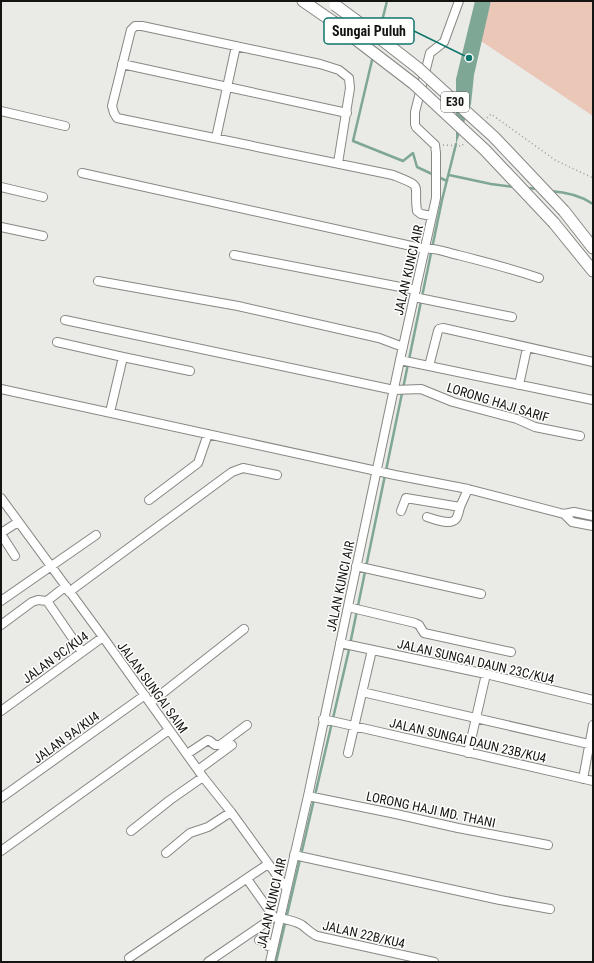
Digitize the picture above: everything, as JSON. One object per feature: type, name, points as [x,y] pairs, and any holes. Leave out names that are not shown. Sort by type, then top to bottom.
[{"type":"highway","name":"E30","points":[[303,1],[332,21],[414,84],[485,150],[554,223],[593,271]]},
{"type":"highway","name":"E30","points":[[332,3],[377,36],[424,74],[494,137],[564,211],[593,248]]},
{"type":"street","name":"JALAN KUNCI AIR","points":[[270,962],[286,888],[299,856],[309,796],[363,567],[379,471],[403,361],[403,347],[427,249],[436,198],[435,145],[416,127],[415,112],[430,53],[444,42],[458,1]]},
{"type":"street","points":[[338,163],[350,88],[349,78],[339,70],[320,64],[142,26],[134,26],[131,30],[112,106],[117,118],[393,175],[414,183],[417,188],[417,211],[421,214],[432,216]]},
{"type":"street","points":[[216,138],[236,46]]},
{"type":"street","points":[[122,64],[347,113]]},
{"type":"street","points":[[1,111],[65,126]]},
{"type":"street","points":[[82,173],[427,249],[442,251],[498,265],[539,278]]},
{"type":"street","points":[[1,187],[43,197]]},
{"type":"street","points":[[1,227],[43,236]]},
{"type":"street","points":[[234,255],[416,295],[430,301],[512,317]]},
{"type":"street","points":[[98,281],[238,306],[379,338],[403,347]]},
{"type":"street","points":[[65,320],[397,390]]},
{"type":"street","points":[[429,366],[438,331],[439,329],[443,328],[593,362]]},
{"type":"street","points":[[57,342],[190,371]]},
{"type":"street","points":[[519,385],[528,348]]},
{"type":"street","points":[[110,412],[123,357]]},
{"type":"street","points":[[403,361],[593,400]]},
{"type":"street","name":"LORONG HAJI SARIF","points":[[397,390],[410,388],[421,389],[453,402],[517,419],[535,427],[580,436]]},
{"type":"street","points":[[1,389],[395,475],[468,489],[564,514],[574,512],[593,516]]},
{"type":"street","points":[[149,500],[198,463],[208,434]]},
{"type":"street","points":[[1,625],[32,602],[38,600],[47,601],[67,589],[232,472],[243,468],[277,475]]},
{"type":"street","points":[[427,517],[453,522],[456,519],[468,489]]},
{"type":"street","name":"JALAN SUNGAI SAIM","points":[[1,498],[201,774],[231,812],[286,888]]},
{"type":"street","points":[[401,511],[406,498],[460,507]]},
{"type":"street","points":[[564,514],[572,522],[593,526]]},
{"type":"street","points":[[15,556],[1,534],[18,522]]},
{"type":"street","points":[[1,601],[96,535]]},
{"type":"street","points":[[363,567],[481,594]]},
{"type":"street","points":[[47,601],[82,652]]},
{"type":"street","points":[[354,608],[415,623],[419,625],[424,632],[511,652]]},
{"type":"street","points":[[150,703],[244,629]]},
{"type":"street","name":"JALAN 9C/KU4","points":[[1,710],[103,637]]},
{"type":"street","name":"JALAN SUNGAI DAUN 23C/KU4","points":[[346,644],[486,674],[593,700]]},
{"type":"street","points":[[348,753],[372,650]]},
{"type":"street","points":[[468,753],[477,719],[486,674]]},
{"type":"street","points":[[362,692],[591,745]]},
{"type":"street","name":"JALAN 9A/KU4","points":[[1,798],[145,695]]},
{"type":"street","name":"JALAN SUNGAI DAUN 23B/KU4","points":[[326,720],[593,781]]},
{"type":"street","points":[[187,754],[208,740],[215,745],[220,745],[247,725]]},
{"type":"street","points":[[583,779],[591,745],[593,725]]},
{"type":"street","points":[[1,851],[169,730]]},
{"type":"street","points":[[130,832],[201,774],[232,745]]},
{"type":"street","name":"LORONG HAJI MD. THANI","points":[[309,796],[458,828],[548,845]]},
{"type":"street","points":[[166,853],[190,833],[208,827],[231,812]]},
{"type":"street","points":[[299,856],[500,900],[550,909]]},
{"type":"street","points":[[129,958],[268,864]]},
{"type":"street","points":[[208,962],[279,918],[247,878]]},
{"type":"street","name":"JALAN 22B/KU4","points":[[279,918],[302,925],[307,931],[317,936],[434,962]]},
{"type":"street","points":[[259,940],[267,942],[268,946],[274,947]]},
{"type":"path","points":[[486,120],[491,114],[555,160],[593,178]]},
{"type":"path","points":[[448,145],[462,146],[466,140]]},
{"type":"shaded area","points":[[475,1],[491,1],[474,75],[471,104],[456,144],[456,79]]},
{"type":"shaded area","points":[[491,1],[593,1],[593,116],[481,41]]},
{"type":"waterway","points":[[379,33],[387,1]]},
{"type":"waterway","points":[[373,56],[353,141],[403,161],[413,153],[417,167],[447,181]]},
{"type":"waterway","points":[[276,962],[348,654],[442,200],[456,144]]},
{"type":"waterway","points":[[449,175],[491,184],[514,187]]},
{"type":"waterway","points":[[527,188],[538,189]]},
{"type":"waterway","points":[[550,191],[573,194],[593,204]]},
{"type":"place","name":"Sungai Puluh","points":[[469,58]]}]
